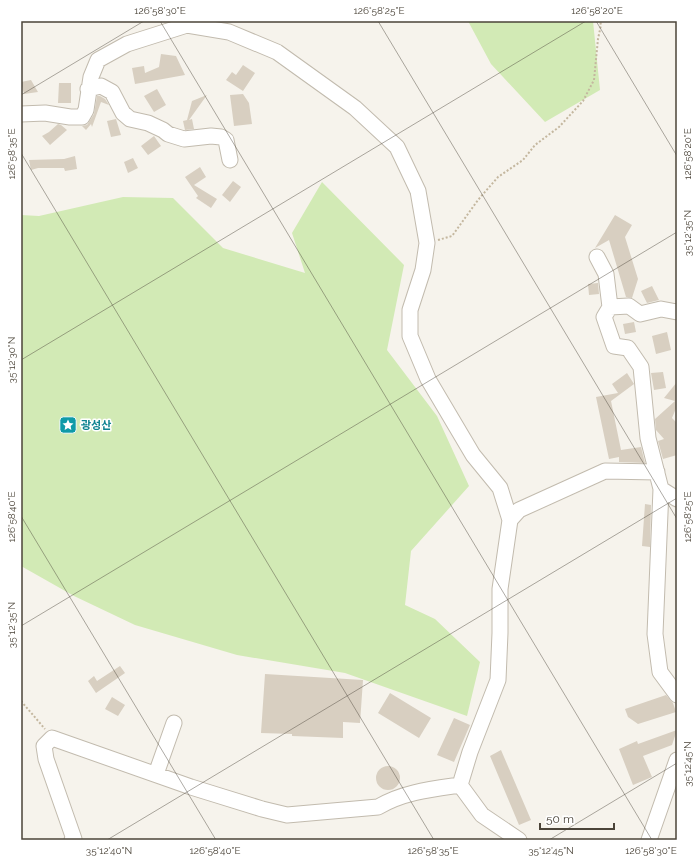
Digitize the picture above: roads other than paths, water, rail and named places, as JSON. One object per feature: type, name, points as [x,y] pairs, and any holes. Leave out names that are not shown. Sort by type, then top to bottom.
[{"type":"street","points":[[21,114],[82,117],[86,110],[91,77],[98,60],[127,44],[187,25],[229,32],[277,52],[355,108],[397,148],[418,191],[428,243],[423,270],[410,310],[410,336],[428,379],[473,455],[500,488],[510,520],[500,589],[498,680],[470,752],[460,784]]},
{"type":"street","points":[[88,89],[101,86],[112,92],[123,113],[130,119],[148,123],[168,134],[184,139],[211,136],[221,137],[226,140],[230,160]]},
{"type":"street","points":[[597,257],[606,274],[610,307],[604,317],[614,346],[628,348],[641,367],[648,438],[661,489],[655,634],[660,672],[677,696]]},
{"type":"street","points":[[610,307],[629,306],[640,314],[661,309],[677,312]]},
{"type":"street","points":[[510,520],[519,510],[605,471],[657,472]]},
{"type":"street","points":[[661,489],[677,499]]},
{"type":"street","points":[[156,774],[174,723]]},
{"type":"street","points":[[72,840],[74,839],[45,753],[44,746],[52,738],[262,810],[287,815],[378,807],[390,799],[422,790],[460,784]]},
{"type":"street","points":[[649,840],[677,760]]},
{"type":"street","points":[[460,784],[482,815],[519,840]]},
{"type":"place","name":"광성산","points":[[68,425]]}]
